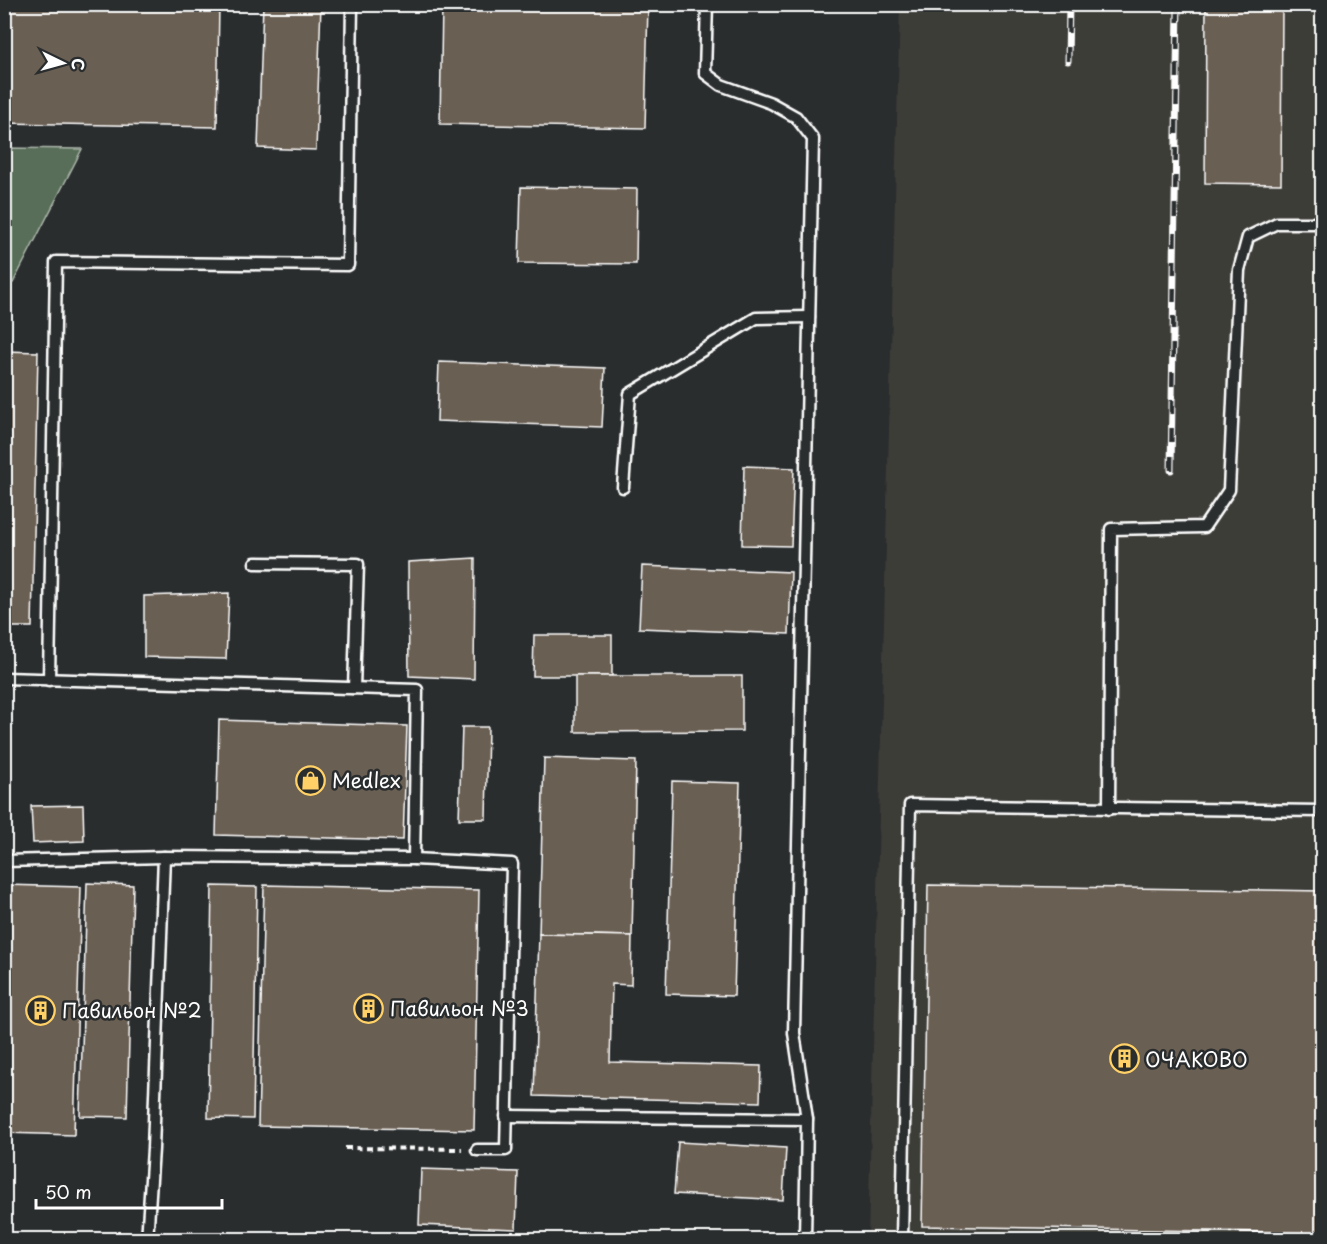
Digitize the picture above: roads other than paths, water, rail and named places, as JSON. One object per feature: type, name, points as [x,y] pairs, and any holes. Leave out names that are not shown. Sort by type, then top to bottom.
[{"type":"lane","points":[[49,680],[56,262],[348,265],[352,4]]},
{"type":"lane","points":[[706,4],[705,73],[721,85],[771,103],[796,117],[813,139],[794,1033],[807,1119],[805,1239]]},
{"type":"lane","points":[[1109,809],[1112,529],[1204,527],[1229,490],[1239,270],[1248,237],[1277,223],[1323,223]]},
{"type":"lane","points":[[623,487],[630,394],[756,318],[809,317]]},
{"type":"lane","points":[[255,563],[358,564],[354,688]]},
{"type":"lane","points":[[4,678],[417,690],[414,859]]},
{"type":"lane","points":[[902,1239],[910,806],[1323,811]]},
{"type":"lane","points":[[147,1239],[164,857]]},
{"type":"lane","points":[[4,861],[164,857],[414,859],[512,864],[506,1150],[477,1150]]},
{"type":"lane","points":[[506,1116],[807,1119]]},
{"type":"railway","points":[[1068,61],[1069,4]]},
{"type":"railway","points":[[1171,470],[1178,4]]},
{"type":"place","name":"Medlex","points":[[311,780]]},
{"type":"place","name":"Павильон №3","points":[[369,1008]]},
{"type":"place","name":"Павильон №2","points":[[41,1010]]},
{"type":"place","name":"ОЧАКОВО","points":[[1124,1059]]}]
